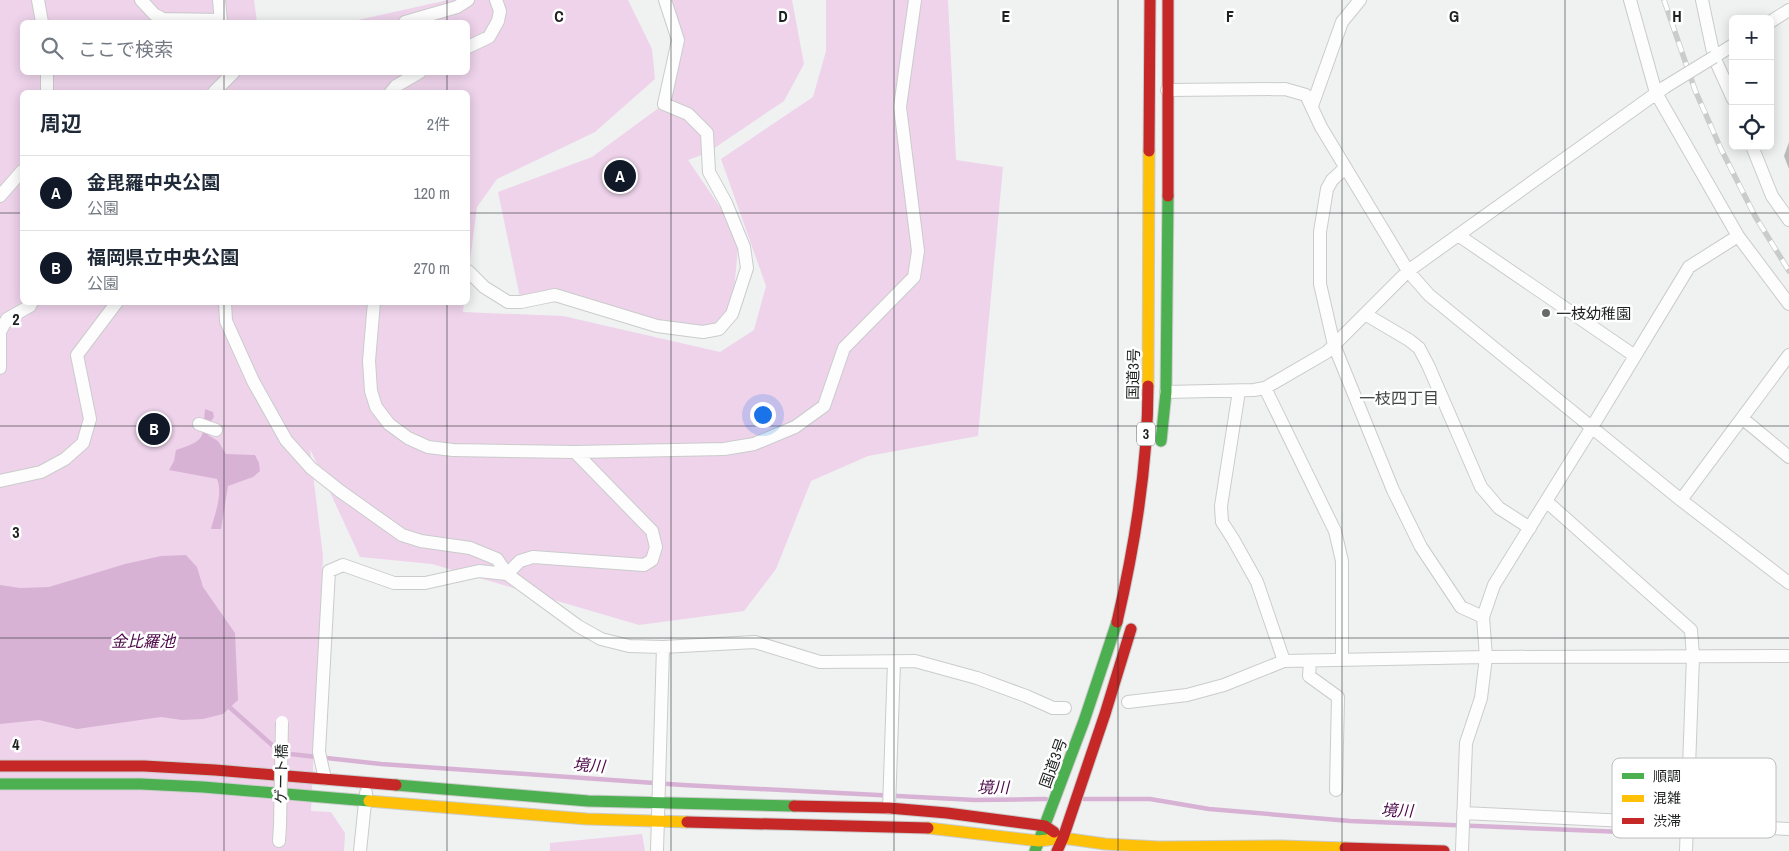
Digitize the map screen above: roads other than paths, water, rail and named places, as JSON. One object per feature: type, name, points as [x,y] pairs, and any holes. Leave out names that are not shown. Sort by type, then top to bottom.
[{"type":"main road","name":"国道3号","points":[[1037,846],[1114,633],[1124,591],[1140,501],[1145,463],[1148,392],[1150,0]]},
{"type":"main road","name":"3","points":[[1161,449],[1166,392],[1168,0]]},
{"type":"main road","points":[[1057,851],[1106,714],[1134,615]]},
{"type":"main road","points":[[0,766],[144,766],[215,770],[588,801],[889,808],[947,813],[1045,826],[1063,838]]},
{"type":"main road","points":[[0,784],[141,784],[203,787],[577,818],[932,828],[1037,846],[1063,838],[1105,844],[1159,847],[1444,851]]},
{"type":"street","points":[[38,0],[42,20]]},
{"type":"street","points":[[142,0],[154,14],[163,19],[192,20]]},
{"type":"street","points":[[219,0],[221,20]]},
{"type":"street","points":[[412,20],[457,7],[468,0]]},
{"type":"street","points":[[470,46],[489,37],[498,21],[500,11],[496,0]]},
{"type":"street","points":[[470,273],[484,287],[508,302],[521,302],[555,295],[658,326],[703,332],[719,329],[732,314],[747,268],[744,247],[726,203],[709,172],[707,133],[688,114],[664,104],[678,40],[665,0]]},
{"type":"street","points":[[374,305],[369,361],[371,391],[376,407],[389,424],[408,438],[428,447],[453,450],[575,452],[724,449],[754,444],[795,427],[824,406],[844,348],[914,277],[918,251],[900,108],[915,0]]},
{"type":"street","points":[[1312,106],[1342,22],[1360,0]]},
{"type":"street","points":[[1630,0],[1661,90],[1738,236],[1789,304]]},
{"type":"street","points":[[1702,0],[1714,57],[1729,90]]},
{"type":"street","points":[[1774,19],[1789,10]]},
{"type":"street","points":[[1166,392],[1265,388],[1327,352],[1408,272],[1661,90],[1729,48]]},
{"type":"street","points":[[47,75],[47,90]]},
{"type":"street","points":[[216,90],[231,75]]},
{"type":"street","points":[[229,90],[233,75]]},
{"type":"street","points":[[393,90],[415,75]]},
{"type":"street","points":[[1167,90],[1285,88],[1306,95],[1321,127],[1408,272],[1429,296],[1681,500],[1789,583]]},
{"type":"street","points":[[1754,150],[1772,196],[1789,220]]},
{"type":"street","points":[[1345,168],[1332,180],[1327,188],[1320,232],[1320,284],[1334,345],[1393,490],[1421,547],[1461,608],[1483,617]]},
{"type":"street","points":[[0,196],[20,172]]},
{"type":"street","points":[[1458,236],[1635,356]]},
{"type":"street","points":[[1462,851],[1466,743],[1481,698],[1486,657],[1483,617],[1494,585],[1689,267],[1738,236]]},
{"type":"street","points":[[0,368],[0,332],[7,319],[30,305]]},
{"type":"street","points":[[0,481],[41,472],[65,460],[83,443],[90,419],[77,355],[115,305]]},
{"type":"street","points":[[225,305],[226,321],[254,381],[286,440],[311,468],[402,535],[421,541],[470,548],[497,559],[507,574],[578,626],[601,639],[629,646],[664,647],[755,642],[820,662],[915,661],[977,678],[1053,708],[1065,708]]},
{"type":"street","points":[[1365,314],[1419,348],[1482,487],[1499,508],[1530,528]]},
{"type":"street","points":[[1681,500],[1789,355]]},
{"type":"street","points":[[1265,388],[1335,531],[1342,561],[1342,660]]},
{"type":"street","points":[[1239,390],[1221,506],[1222,522],[1257,582],[1284,661]]},
{"type":"street","points":[[1742,418],[1789,457]]},
{"type":"street","points":[[199,424],[216,430]]},
{"type":"street","points":[[507,574],[520,561],[533,557],[644,565],[652,560],[656,547],[652,531],[575,452]]},
{"type":"street","points":[[1546,501],[1691,630],[1693,656],[1689,758]]},
{"type":"street","points":[[326,779],[319,752],[329,571],[343,565],[394,583],[425,583],[479,570],[507,574]]},
{"type":"street","points":[[657,851],[664,647]]},
{"type":"street","points":[[1128,702],[1186,695],[1224,685],[1284,661],[1486,657],[1789,656]]},
{"type":"street","points":[[1310,661],[1309,676],[1338,696],[1336,790]]},
{"type":"street","points":[[889,808],[894,662]]},
{"type":"street","name":"ゲート橋","points":[[279,842],[282,722]]},
{"type":"street","points":[[360,851],[367,783]]},
{"type":"street","points":[[1464,813],[1612,821]]},
{"type":"street","points":[[1776,828],[1789,829]]},
{"type":"street","points":[[1686,838],[1686,851]]},
{"type":"water","points":[[205,409],[213,412],[214,417],[211,421],[208,435],[218,441],[226,454],[255,455],[259,463],[260,471],[253,477],[228,486],[221,529],[211,529],[219,497],[217,479],[169,470],[174,461],[176,450],[193,444],[201,437],[204,427]]},
{"type":"water","name":"金比羅池","points":[[186,555],[197,567],[203,587],[235,633],[238,700],[223,714],[203,719],[182,720],[161,717],[77,729],[39,720],[0,724],[0,585],[20,588],[49,587],[125,564],[161,556]]},
{"type":"waterway","name":"境川","points":[[226,704],[281,753],[381,764],[683,785],[975,800],[1046,799]]},
{"type":"waterway","name":"境川","points":[[1084,799],[1150,799],[1209,809],[1350,821],[1612,832]]},
{"type":"railway","points":[[1664,0],[1695,90],[1721,149],[1755,216],[1789,271]]},
{"type":"place","name":"金毘羅中央公園","points":[[620,176]]},
{"type":"place","name":"一枝幼稚園","points":[[1546,313]]},
{"type":"place","name":"福岡県立中央公園","points":[[154,429]]},
{"type":"district","name":"一枝四丁目","points":[[1399,398]]}]
